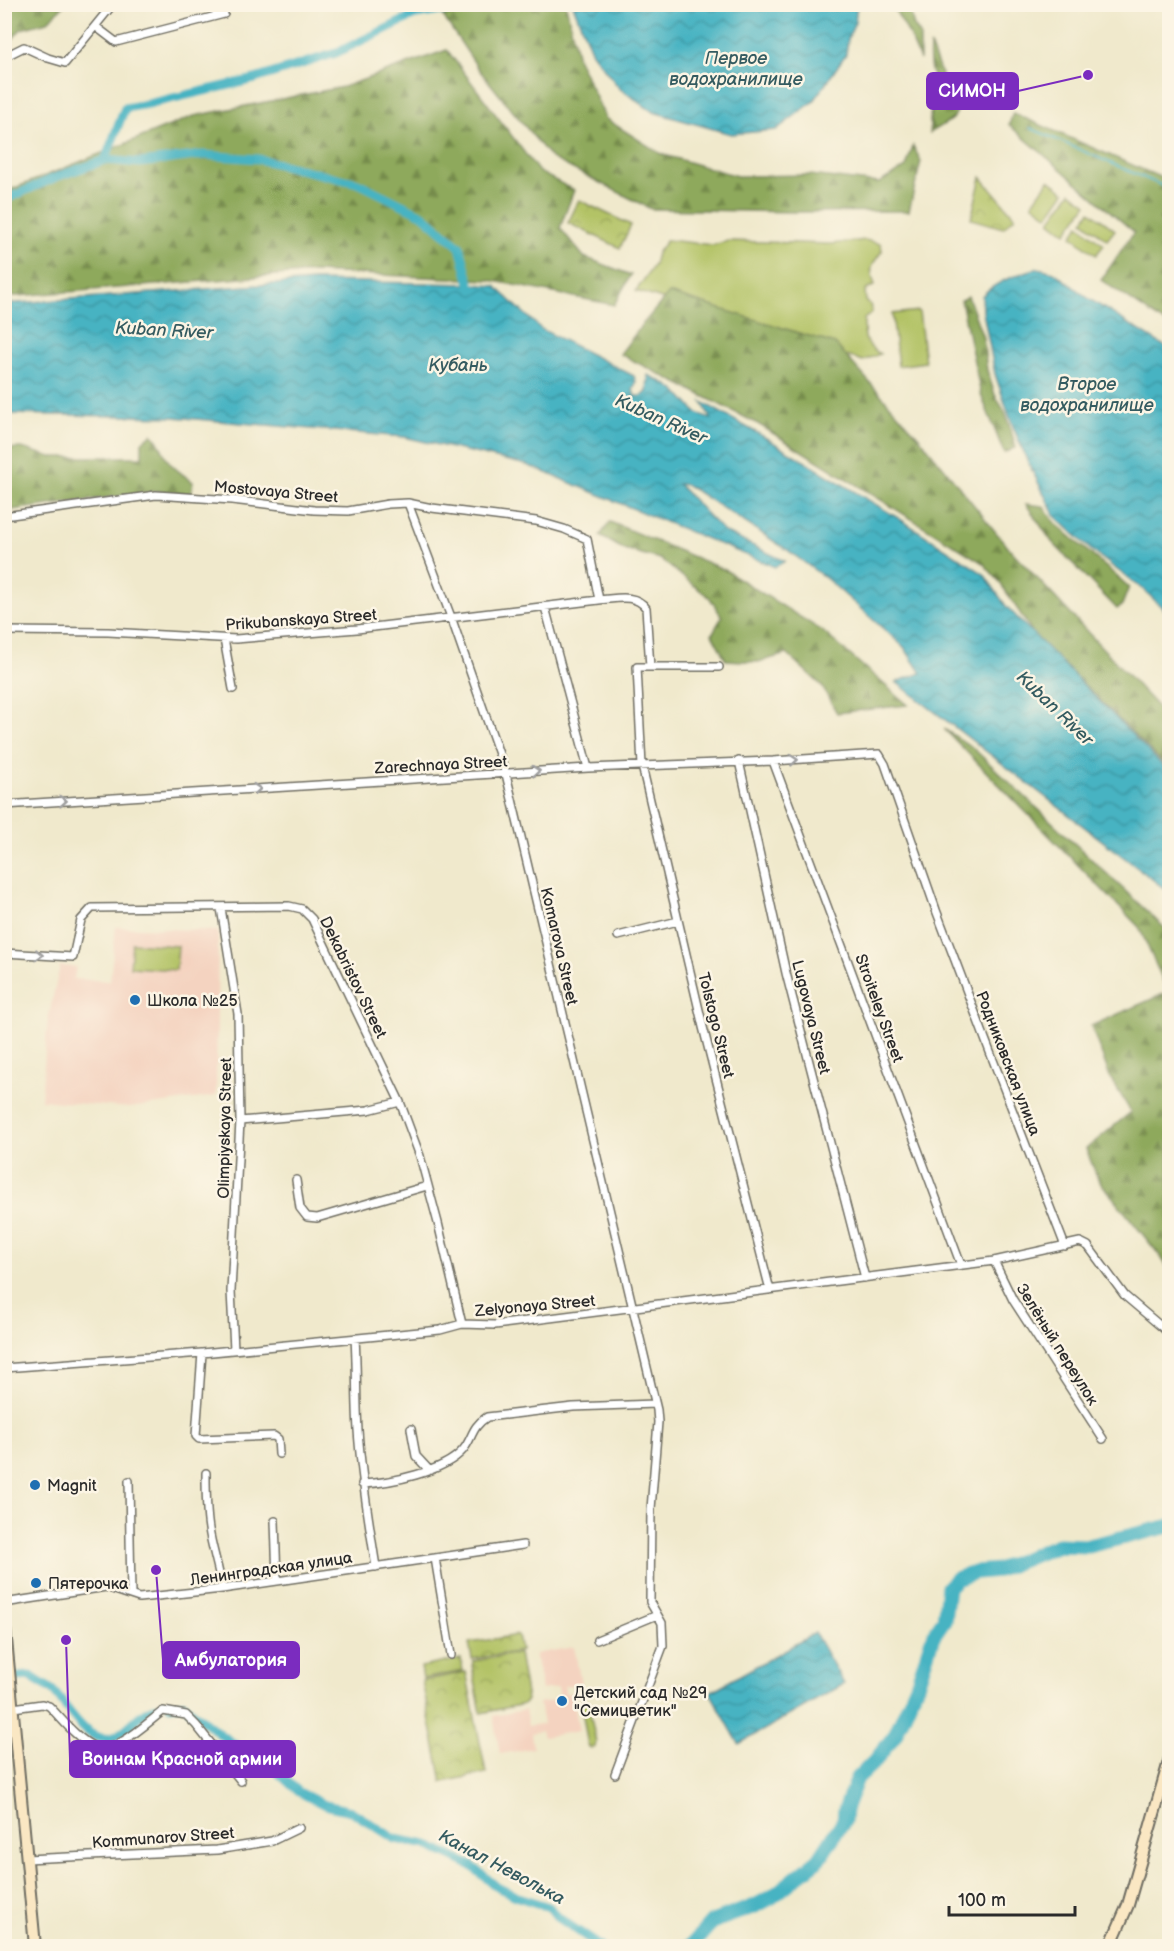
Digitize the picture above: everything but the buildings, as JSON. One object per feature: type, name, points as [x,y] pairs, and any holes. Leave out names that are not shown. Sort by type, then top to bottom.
[{"type":"main road","points":[[4,1618],[35,1947]]},
{"type":"main road","points":[[1110,1947],[1128,1905],[1170,1758]]},
{"type":"street","points":[[4,57],[24,47],[65,63],[113,4]]},
{"type":"street","points":[[95,26],[116,42],[224,14]]},
{"type":"street","name":"Mostovaya Street","points":[[4,516],[156,495],[232,500],[314,510],[348,511],[408,503],[536,521],[587,539],[599,600]]},
{"type":"street","name":"Komarova Street","points":[[408,503],[506,774],[658,1422],[651,1509],[650,1602],[662,1623],[663,1646],[615,1774]]},
{"type":"street","name":"Prikubanskaya Street","points":[[4,631],[108,632],[224,639],[357,629],[631,598],[640,600],[646,608],[650,667]]},
{"type":"street","points":[[545,607],[588,768]]},
{"type":"street","points":[[224,639],[233,689]]},
{"type":"street","name":"Tolstogo Street","points":[[650,667],[637,667],[642,766],[678,921],[770,1290]]},
{"type":"street","points":[[650,667],[719,667]]},
{"type":"street","name":"Zarechnaya Street","points":[[4,805],[588,768],[773,761],[879,754]]},
{"type":"street","name":"Родниковская улица","points":[[879,754],[885,764],[988,1050],[1065,1246]]},
{"type":"street","name":"Lugovaya Street","points":[[739,761],[786,973],[865,1278]]},
{"type":"street","name":"Stroiteley Street","points":[[773,761],[961,1265]]},
{"type":"street","name":"Dekabristov Street","points":[[4,953],[74,957],[81,920],[92,908],[289,906],[302,909],[312,919],[400,1102],[420,1156],[462,1324]]},
{"type":"street","name":"Olimpiyskaya Street","points":[[221,908],[238,1014],[240,1121],[231,1291],[234,1350]]},
{"type":"street","points":[[618,936],[678,921]]},
{"type":"street","points":[[240,1121],[368,1110],[400,1102]]},
{"type":"street","points":[[296,1180],[300,1208],[307,1217],[317,1218],[427,1186]]},
{"type":"street","points":[[1065,1246],[1080,1242],[1088,1246],[1125,1296],[1170,1334]]},
{"type":"street","name":"Zelyonaya Street","points":[[4,1368],[234,1350],[440,1330],[462,1324],[495,1326],[994,1261],[1065,1246]]},
{"type":"street","name":"Зелёный переулок","points":[[994,1261],[1013,1300],[1103,1440]]},
{"type":"street","points":[[355,1338],[362,1484],[376,1567]]},
{"type":"street","points":[[202,1353],[196,1436],[200,1439],[274,1436],[278,1439],[279,1454]]},
{"type":"street","points":[[362,1484],[385,1483],[429,1470],[452,1459],[463,1450],[477,1423],[487,1417],[573,1407],[655,1404]]},
{"type":"street","points":[[411,1429],[416,1456],[429,1470]]},
{"type":"street","points":[[206,1473],[209,1531],[220,1571],[222,1588]]},
{"type":"street","points":[[129,1481],[131,1595]]},
{"type":"street","points":[[275,1521],[278,1580]]},
{"type":"street","name":"Ленинградская улица","points":[[4,1603],[106,1587],[139,1598],[523,1545]]},
{"type":"street","points":[[435,1558],[451,1655]]},
{"type":"street","points":[[597,1640],[657,1615]]},
{"type":"street","points":[[13,1708],[42,1704],[49,1706],[90,1744],[103,1749],[117,1745],[163,1711],[186,1715],[242,1781]]},
{"type":"street","name":"Kommunarov Street","points":[[26,1859],[217,1850],[272,1841],[299,1828]]},
{"type":"shaded area","name":"Школа №25","points":[[116,927],[218,931],[216,1096],[129,1108],[41,1100],[48,1019],[60,966],[76,967],[74,979],[110,981]]},
{"type":"shaded area","name":"Детский сад №29 \"Семицветик\"","points":[[574,1647],[581,1683],[564,1686],[566,1694],[572,1692],[579,1731],[543,1737],[541,1731],[531,1733],[533,1748],[500,1754],[493,1716],[525,1710],[528,1726],[543,1724],[539,1703],[560,1699],[558,1687],[542,1690],[535,1654]]},
{"type":"green space","points":[[518,4],[566,5],[578,59],[606,119],[661,154],[737,176],[810,175],[879,183],[906,167],[913,146],[921,161],[909,211],[794,212],[651,209],[551,158],[480,71],[443,16]]},
{"type":"green space","points":[[4,5],[64,5],[47,22],[21,29],[8,44],[5,43]]},
{"type":"green space","points":[[892,5],[908,5],[914,26],[920,35],[920,60],[909,34]]},
{"type":"green space","points":[[930,45],[944,81],[965,96],[953,119],[930,133],[930,115],[935,104],[945,105],[947,99],[932,74]]},
{"type":"green space","points":[[447,50],[539,172],[574,190],[560,228],[584,257],[631,275],[614,305],[489,280],[315,272],[5,297],[5,192],[194,116],[343,87]]},
{"type":"green space","points":[[1013,113],[1169,181],[1169,326],[1101,280],[1134,232],[1009,125]]},
{"type":"green space","points":[[981,177],[1015,217],[1003,228],[971,219]]},
{"type":"green space","points":[[1049,180],[1065,192],[1048,216],[1032,204]]},
{"type":"green space","points":[[1071,192],[1087,204],[1066,233],[1050,221]]},
{"type":"green space","points":[[579,200],[631,225],[620,248],[568,223]]},
{"type":"green space","points":[[1090,211],[1115,230],[1107,240],[1083,221]]},
{"type":"green space","points":[[1079,225],[1104,245],[1096,255],[1072,236]]},
{"type":"green space","points":[[667,240],[713,245],[728,241],[831,244],[865,240],[881,244],[882,251],[872,270],[875,285],[865,291],[866,301],[870,304],[872,313],[864,319],[867,343],[880,354],[863,361],[636,291],[654,265],[657,253]]},
{"type":"green space","points":[[669,293],[835,344],[919,437],[1007,546],[1169,719],[1169,769],[1035,636],[999,581],[983,563],[758,424],[620,354]]},
{"type":"green space","points":[[968,296],[983,338],[987,370],[995,395],[1005,412],[1016,447],[1004,453],[981,395],[961,300]]},
{"type":"green space","points":[[919,311],[925,362],[898,366],[892,314]]},
{"type":"green space","points":[[152,434],[170,463],[193,482],[191,494],[158,491],[5,511],[4,449],[22,448],[51,457],[142,457],[142,442]]},
{"type":"green space","points":[[1026,504],[1043,506],[1056,524],[1129,587],[1122,605],[1117,609],[1052,542]]},
{"type":"green space","points":[[610,522],[725,570],[821,630],[908,705],[837,713],[821,685],[787,654],[758,662],[726,660],[712,634],[722,617],[710,598],[660,559],[623,549],[600,536]]},
{"type":"green space","points":[[944,729],[972,747],[1169,932],[1169,1270],[1098,1179],[1086,1149],[1131,1112],[1110,1077],[1091,1026],[1168,992],[1139,927]]},
{"type":"green space","points":[[132,943],[178,946],[176,970],[130,967]]},
{"type":"green space","points":[[518,1635],[521,1651],[472,1659],[469,1643]]},
{"type":"green space","points":[[519,1653],[527,1700],[524,1704],[481,1713],[472,1665],[474,1661]]},
{"type":"green space","points":[[461,1659],[463,1671],[423,1679],[421,1667]]},
{"type":"green space","points":[[466,1672],[486,1773],[442,1782],[422,1681]]},
{"type":"green space","points":[[584,1700],[588,1703],[596,1742],[595,1747],[591,1748],[588,1746],[581,1704]]},
{"type":"water","name":"Первое водохранилище","points":[[573,5],[857,5],[846,54],[814,101],[776,130],[731,134],[653,112],[619,88],[592,53]]},
{"type":"water","name":"Второе водохранилище","points":[[1038,268],[1054,272],[1089,299],[1169,349],[1169,614],[1144,590],[1091,550],[1055,516],[1012,424],[995,374],[982,296],[1001,282]]},
{"type":"water","name":"Кубань","points":[[314,281],[495,286],[541,329],[634,376],[635,396],[642,396],[647,392],[648,375],[661,381],[681,396],[697,413],[711,419],[702,402],[903,521],[984,574],[1006,606],[1169,772],[1169,892],[896,682],[921,673],[904,647],[828,580],[786,549],[687,485],[678,484],[724,532],[785,561],[775,567],[527,465],[404,437],[173,417],[5,414],[5,304]]},
{"type":"water","points":[[815,1633],[844,1684],[739,1744],[710,1692]]},
{"type":"waterway","points":[[470,284],[460,247],[423,215],[358,183],[258,159],[203,155],[140,163],[105,160],[125,108],[255,79],[336,53],[415,15],[482,4]]},
{"type":"waterway","points":[[1030,128],[1170,189]]},
{"type":"waterway","points":[[4,200],[59,176],[105,160]]},
{"type":"waterway","points":[[691,1946],[712,1922],[772,1897],[819,1859],[844,1820],[845,1810],[857,1778],[875,1761],[895,1735],[917,1685],[933,1636],[944,1620],[948,1587],[956,1579],[976,1572],[998,1570],[1058,1545],[1088,1546],[1170,1526]]},
{"type":"waterway","name":"Канал Неволька","points":[[17,1677],[31,1676],[49,1688],[87,1731],[105,1739],[120,1734],[144,1713],[156,1707]]},
{"type":"waterway","name":"Канал Неволька","points":[[170,1706],[183,1704],[221,1735],[243,1750],[262,1758],[299,1792],[325,1805],[351,1811],[395,1839],[427,1845],[472,1866],[497,1887],[549,1907],[559,1918],[600,1946]]},
{"type":"place","name":"СИМОН","points":[[1088,75]]},
{"type":"place","name":"Школа №25","points":[[135,1000]]},
{"type":"place","name":"Magnit","points":[[35,1485]]},
{"type":"place","name":"Амбулатория","points":[[156,1570]]},
{"type":"place","name":"Пятерочка","points":[[36,1583]]},
{"type":"place","name":"Воинам Красной армии","points":[[66,1640]]},
{"type":"place","name":"Детский сад №29 \"Семицветик\"","points":[[562,1701]]},
{"type":"water label","name":"Kuban River","points":[[164,330]]},
{"type":"water label","name":"Kuban River","points":[[661,419]]},
{"type":"water label","name":"Kuban River","points":[[1055,708]]}]
